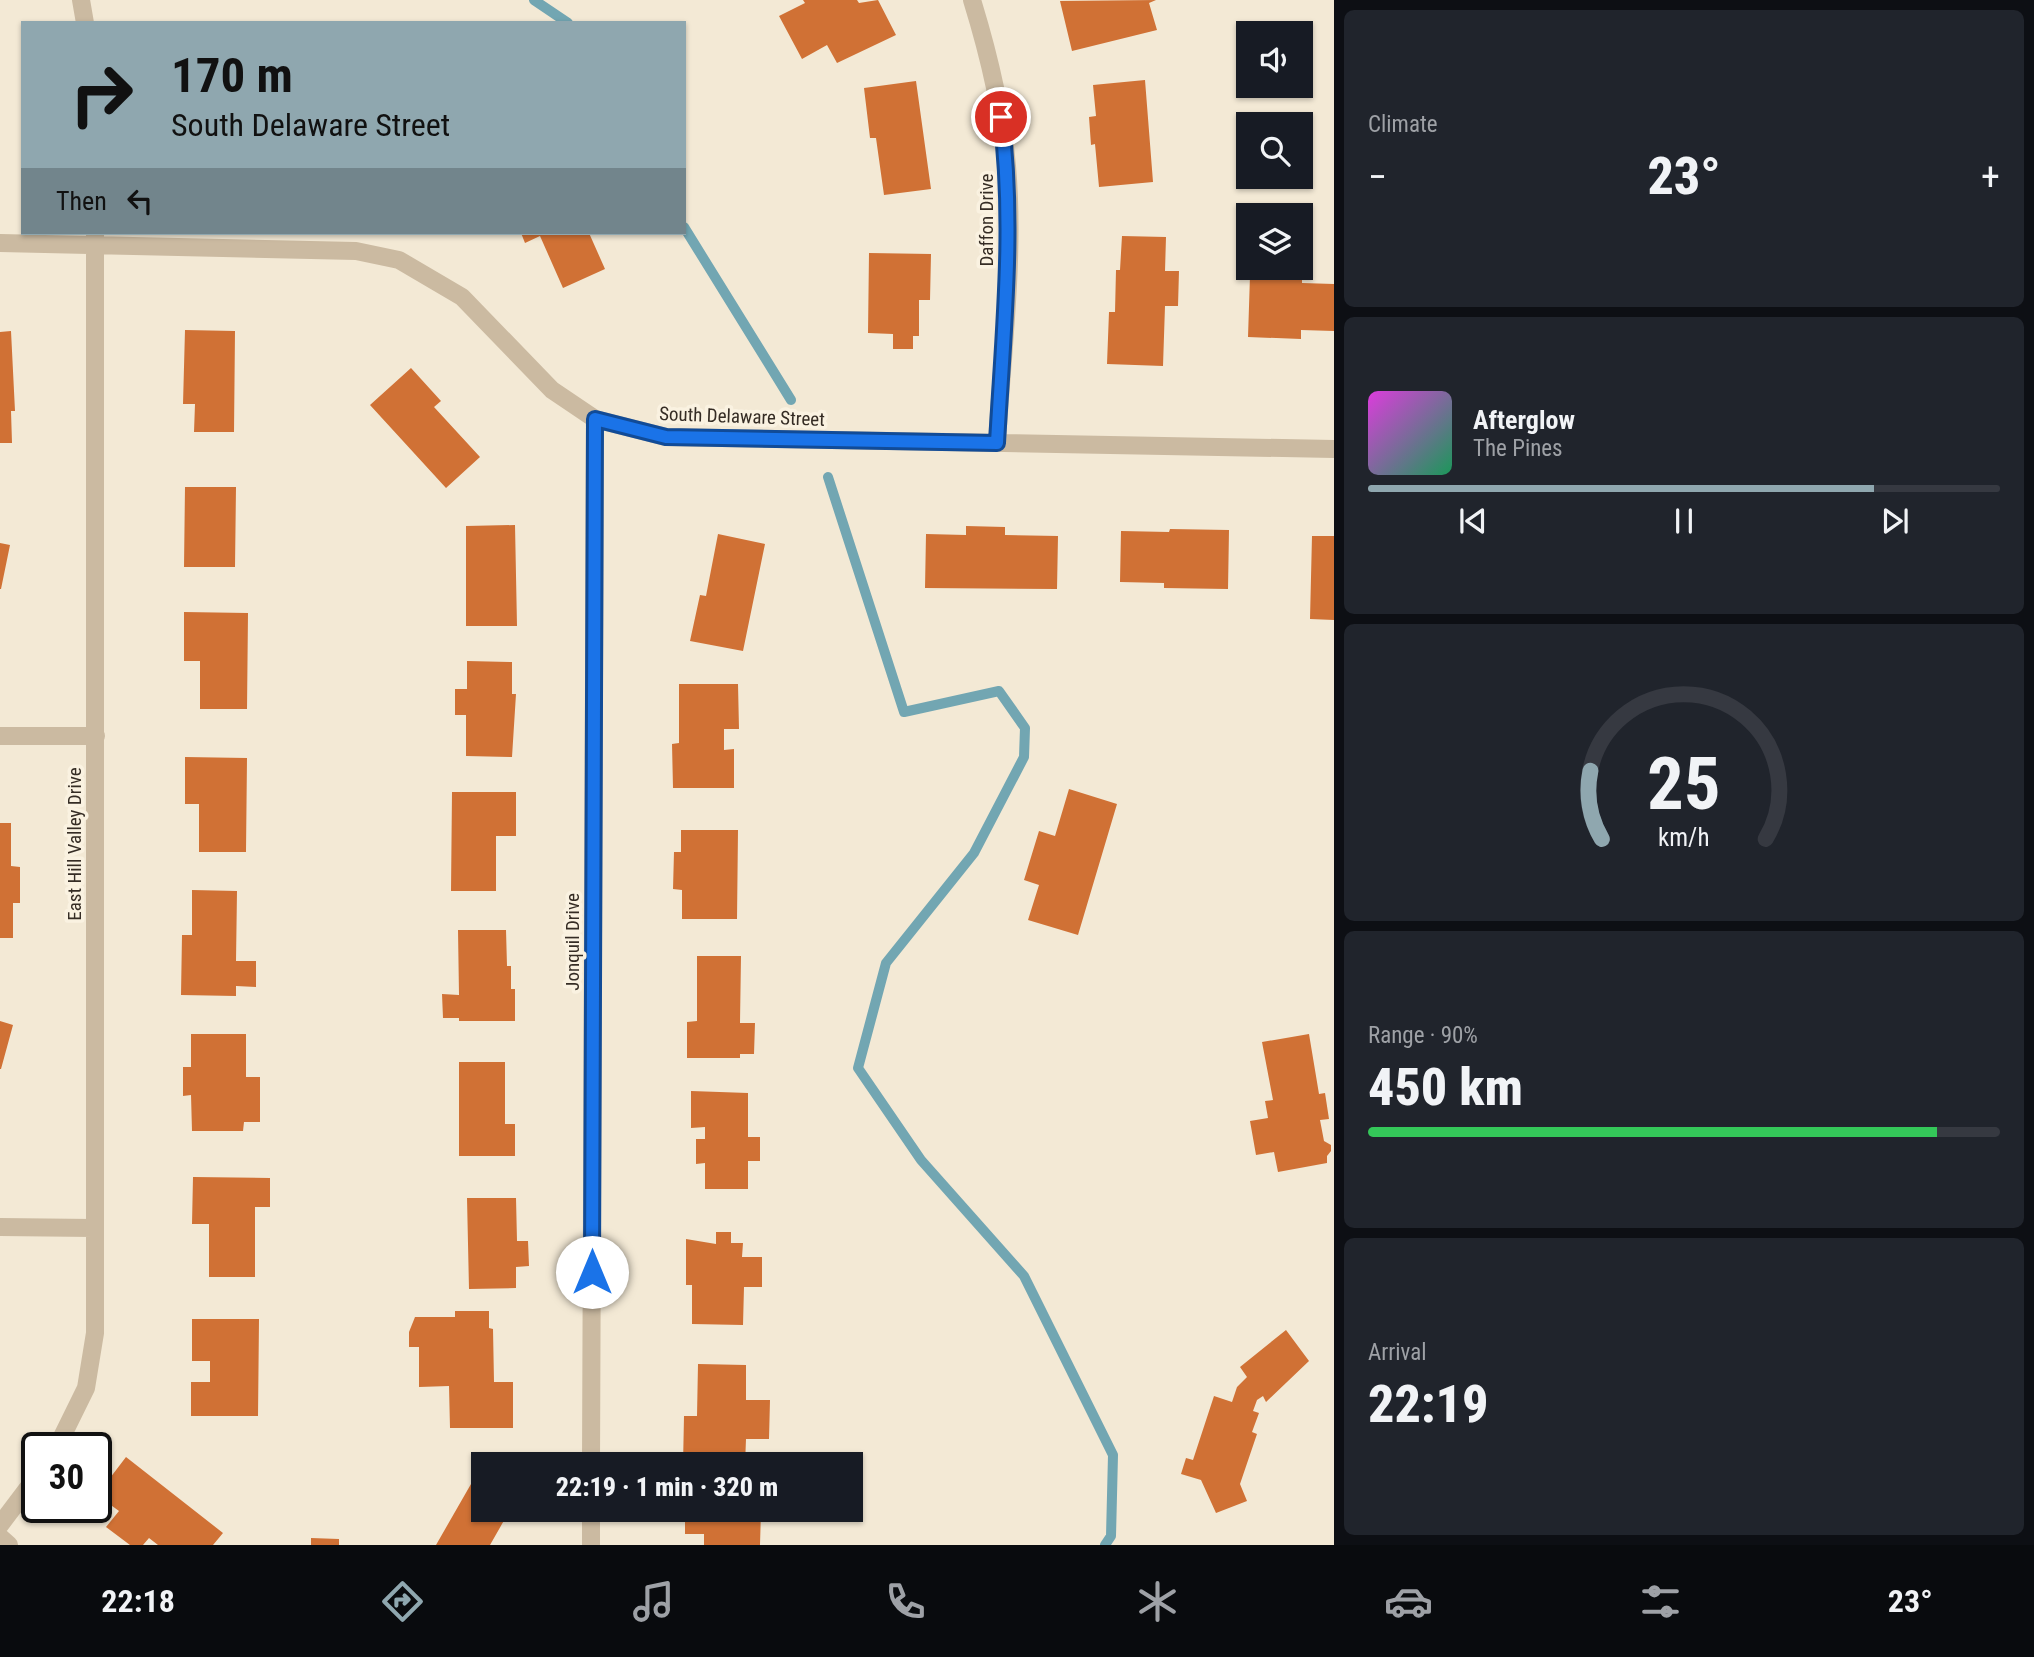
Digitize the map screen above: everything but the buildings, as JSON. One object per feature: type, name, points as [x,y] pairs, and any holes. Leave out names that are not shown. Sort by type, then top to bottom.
[{"type":"street","points":[[81,0],[85,21]]},
{"type":"street","name":"Daffon Drive","points":[[972,0],[995,76],[1007,169],[1007,257],[997,443]]},
{"type":"street","name":"South Delaware Street","points":[[0,243],[95,239],[356,251],[400,260],[462,297],[552,390],[595,419],[666,437],[1334,449]]},
{"type":"street","name":"East Hill Valley Drive","points":[[64,1432],[86,1388],[92,1347],[96,736],[95,239]]},
{"type":"street","name":"Jonquil Drive","points":[[591,1452],[595,419]]},
{"type":"street","points":[[0,736],[96,736]]},
{"type":"street","points":[[0,1227],[93,1228]]},
{"type":"street","points":[[0,1525],[21,1497]]},
{"type":"street","points":[[591,1522],[591,1545]]},
{"type":"street","points":[[0,1537],[9,1545]]},
{"type":"waterway","points":[[534,0],[565,21]]},
{"type":"waterway","points":[[686,230],[791,400]]},
{"type":"waterway","points":[[828,477],[904,712],[999,691],[1025,728],[1024,757],[974,853],[886,963],[858,1068],[921,1160],[1024,1276],[1113,1455],[1111,1536],[1105,1545]]},
{"type":"route","points":[[592,1272],[595,419],[666,437],[997,443],[1007,257],[1007,169],[1001,117]]}]
